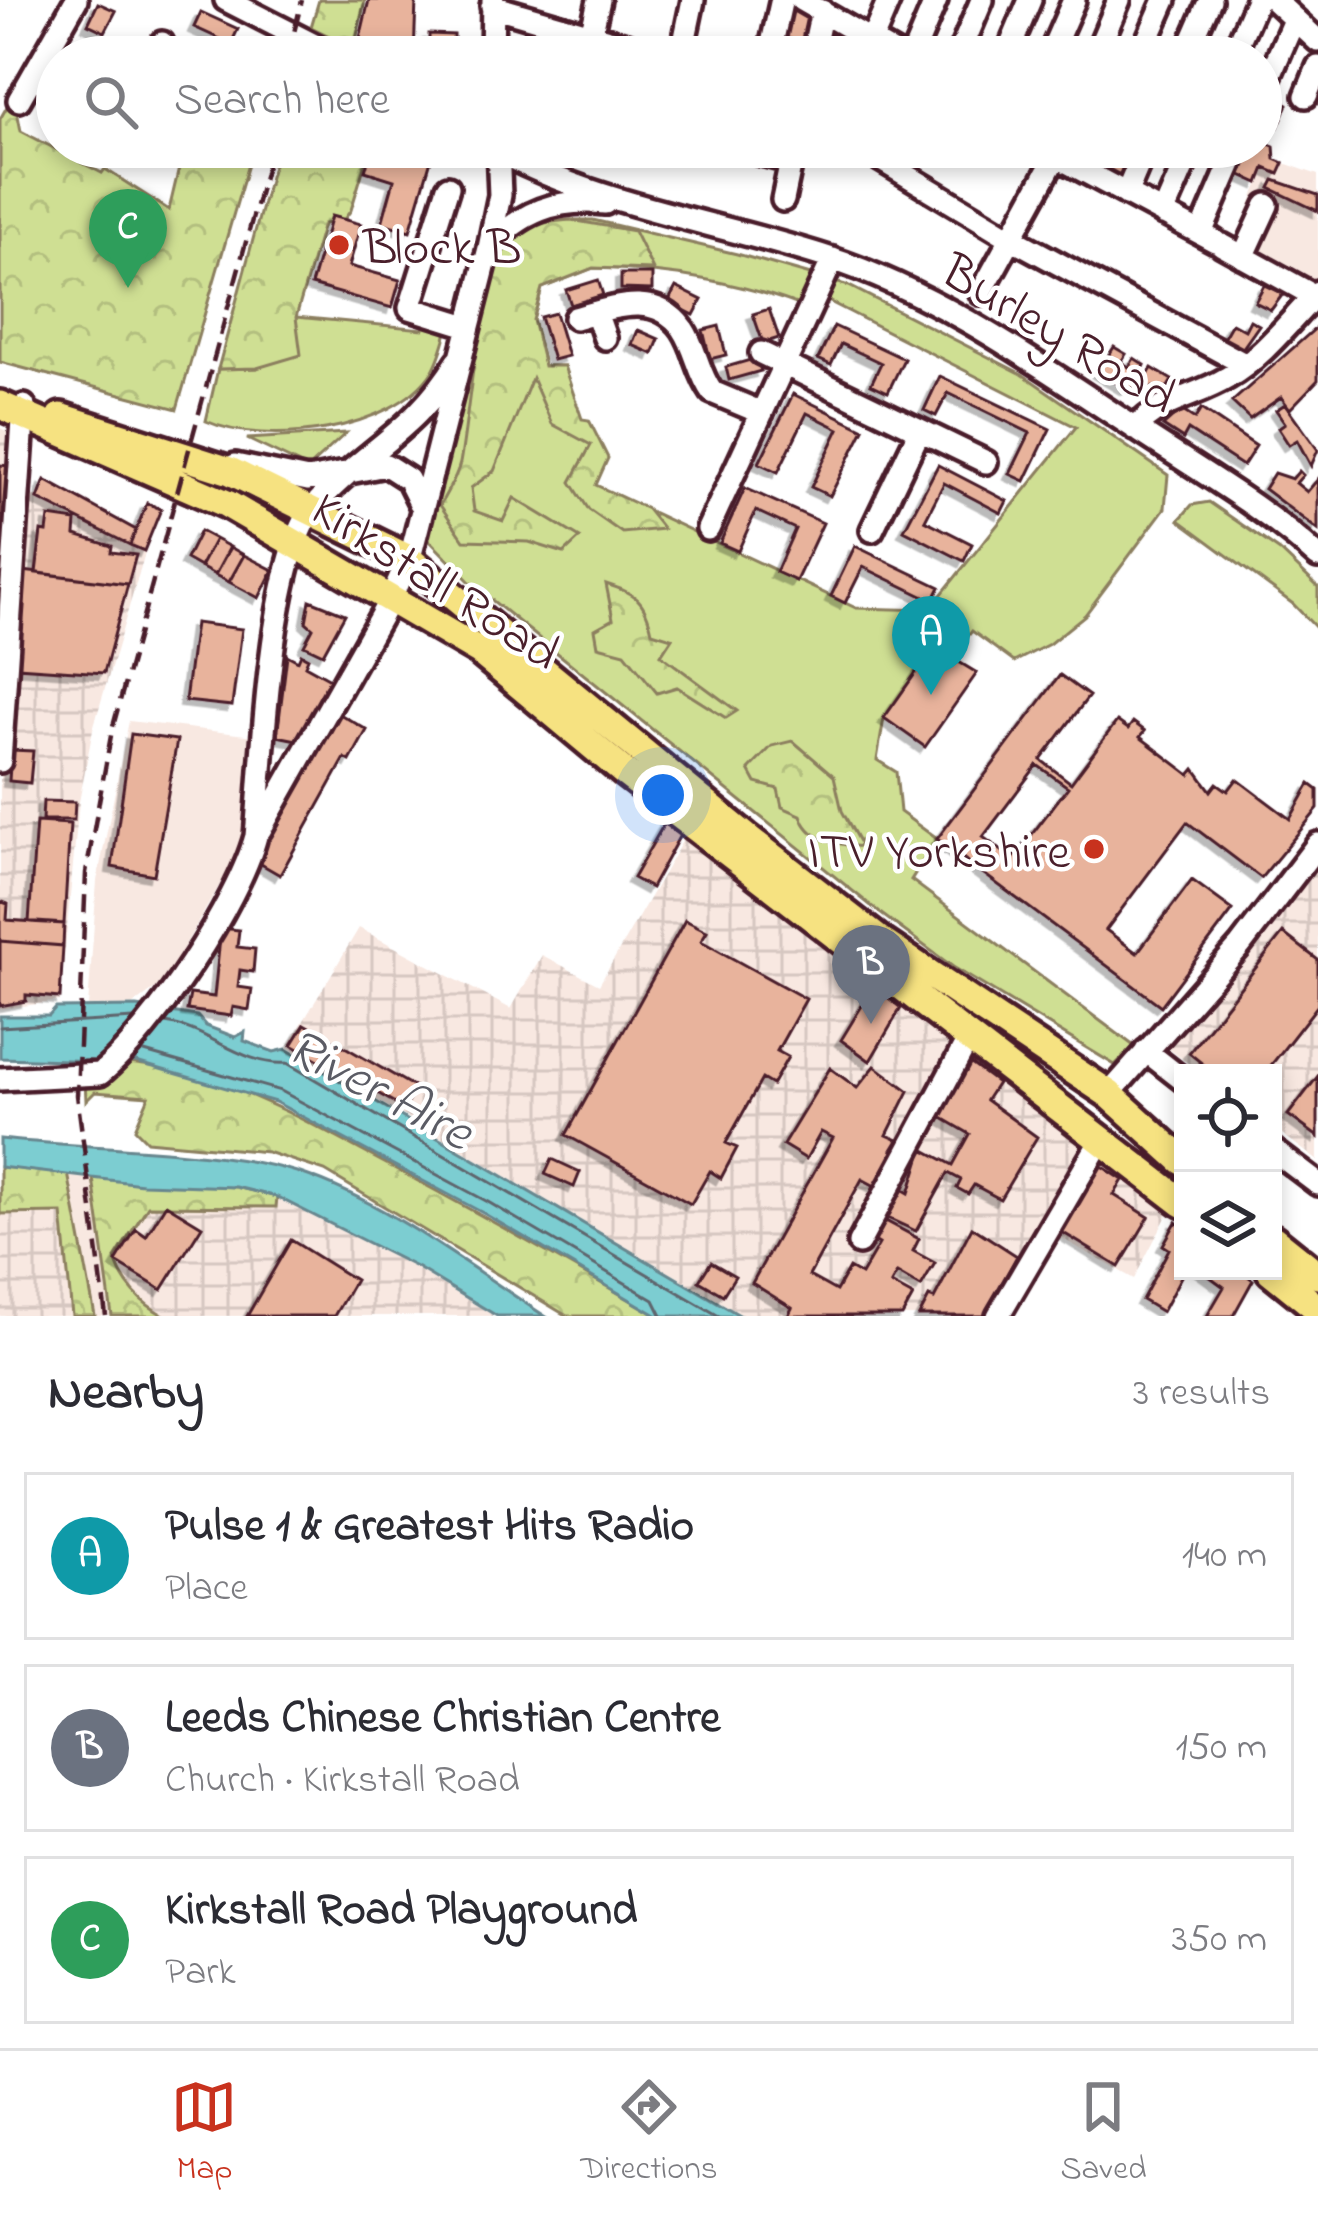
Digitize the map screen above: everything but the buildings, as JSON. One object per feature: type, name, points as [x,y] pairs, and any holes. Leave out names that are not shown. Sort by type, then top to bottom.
[{"type":"main road","name":"Kirkstall Road","points":[[12,406],[165,448],[312,508],[407,558],[746,837],[883,943],[1109,1094],[1174,1152]]},
{"type":"main road","name":"Kirkstall Road","points":[[12,406],[214,498],[479,651],[624,772],[1174,1196]]},
{"type":"main road","points":[[306,551],[312,508]]},
{"type":"main road","points":[[372,539],[386,569],[391,598]]},
{"type":"main road","points":[[1036,1088],[1034,1074],[1048,1054]]},
{"type":"main road","points":[[1150,1178],[1174,1171]]},
{"type":"main road","points":[[1282,1246],[1318,1274]]},
{"type":"main road","points":[[1282,1280],[1318,1309]]},
{"type":"street","points":[[56,36],[76,0]]},
{"type":"street","points":[[226,0],[297,36]]},
{"type":"street","points":[[591,35],[599,0]]},
{"type":"street","points":[[685,36],[693,0]]},
{"type":"street","points":[[874,36],[889,0]]},
{"type":"street","points":[[921,36],[936,0]]},
{"type":"street","points":[[967,36],[982,0]]},
{"type":"street","points":[[1015,36],[1030,0]]},
{"type":"street","points":[[1058,36],[1074,0]]},
{"type":"street","points":[[1104,36],[1119,0]]},
{"type":"street","points":[[1149,36],[1165,0]]},
{"type":"street","points":[[1194,36],[1210,0]]},
{"type":"street","points":[[1241,36],[1257,0]]},
{"type":"street","points":[[1274,0],[1318,41]]},
{"type":"street","points":[[777,36],[791,2],[822,10],[865,36]]},
{"type":"street","points":[[492,36],[493,3],[594,36]]},
{"type":"street","points":[[816,36],[822,10]]},
{"type":"street","points":[[1282,48],[1294,20]]},
{"type":"street","points":[[1306,96],[1318,67]]},
{"type":"street","points":[[19,100],[36,71]]},
{"type":"street","points":[[0,1079],[59,1080],[108,1068],[167,998],[244,871],[256,836],[391,598],[407,558],[489,248],[500,195],[498,168]]},
{"type":"street","name":"Burley Road","points":[[545,168],[647,208],[682,227],[731,230],[833,259],[964,321],[1270,518],[1318,557]]},
{"type":"street","points":[[783,200],[790,168]]},
{"type":"street","points":[[895,168],[1011,238],[1246,365]]},
{"type":"street","points":[[981,292],[1011,238],[1041,168]]},
{"type":"street","points":[[1076,168],[1317,295],[1246,365],[1209,387],[1153,408],[1136,429]]},
{"type":"street","points":[[1126,194],[1137,168]]},
{"type":"street","points":[[1163,214],[1183,168]]},
{"type":"street","points":[[1213,240],[1232,168]]},
{"type":"street","points":[[448,187],[410,308],[468,326]]},
{"type":"street","points":[[489,248],[514,219],[540,209],[586,201],[647,208]]},
{"type":"street","points":[[1243,257],[1267,205]]},
{"type":"street","points":[[708,529],[833,259]]},
{"type":"street","points":[[605,338],[586,315],[623,302],[666,314],[682,328],[712,392],[762,412]]},
{"type":"street","points":[[760,353],[986,462]]},
{"type":"street","points":[[312,508],[421,415],[458,361]]},
{"type":"street","points":[[0,761],[12,406]]},
{"type":"street","points":[[872,530],[920,430]]},
{"type":"street","points":[[165,448],[308,481],[362,466],[399,470],[420,503]]},
{"type":"street","points":[[256,836],[284,585],[306,551]]},
{"type":"street","points":[[262,775],[289,780]]},
{"type":"street","points":[[1109,1094],[1240,946],[1318,844]]},
{"type":"street","points":[[859,1243],[969,1038]]},
{"type":"street","points":[[1146,1051],[1174,1073]]},
{"type":"street","points":[[998,1316],[1101,1140]]},
{"type":"street","points":[[1282,1157],[1318,1184]]},
{"type":"shaded area","points":[[1284,163],[1318,175],[1318,276],[1308,283],[1234,244],[1265,168],[1279,174]]},
{"type":"shaded area","points":[[0,428],[33,444],[30,494],[145,553],[93,729],[79,802],[60,1001],[0,1009]]},
{"type":"shaded area","points":[[129,721],[254,736],[241,848],[163,983],[129,1008],[88,1007],[97,881]]},
{"type":"shaded area","points":[[684,838],[901,1008],[1172,1206],[1134,1279],[1038,1225],[986,1316],[741,1316],[288,1047],[359,928],[511,1009],[542,955],[599,985]]},
{"type":"shaded area","points":[[1318,856],[1318,1161],[1282,1134],[1282,1064],[1189,1064],[1168,1048]]},
{"type":"shaded area","points":[[68,1173],[93,1178],[112,1316],[95,1316]]},
{"type":"shaded area","points":[[277,1197],[418,1268],[497,1316],[165,1316],[145,1305],[118,1272],[115,1258],[148,1206],[276,1206]]},
{"type":"shaded area","points":[[62,1212],[72,1316],[0,1316],[0,1214]]},
{"type":"green space","points":[[319,0],[365,0],[357,36],[329,36],[311,27]]},
{"type":"green space","points":[[8,105],[17,111],[21,131],[36,139],[36,168],[92,168],[102,173],[105,169],[169,210],[179,168],[247,168],[177,409],[0,362],[0,119]]},
{"type":"green space","points":[[272,168],[364,168],[351,210],[343,221],[323,224],[296,317],[301,355],[257,368],[218,369]]},
{"type":"green space","points":[[566,220],[593,220],[849,286],[1022,374],[1168,475],[1165,508],[1085,615],[1049,644],[1014,662],[972,631],[951,658],[934,647],[884,718],[877,760],[896,772],[900,812],[937,839],[911,880],[1134,1046],[1115,1065],[953,967],[880,913],[473,585],[427,538],[493,271],[511,236]],"holes":[[[593,268],[737,286],[819,313],[826,300],[1076,427],[929,610],[856,608],[592,484],[595,450],[582,435],[564,366],[544,366],[533,320],[542,288]]]},
{"type":"green space","points":[[571,220],[634,231],[653,270],[593,268],[542,288],[533,320],[544,366],[564,366],[582,419],[589,420],[608,458],[596,485],[647,509],[663,529],[622,533],[589,510],[571,482],[591,445],[552,424],[532,378],[494,471],[471,488],[474,511],[503,521],[514,498],[580,538],[564,553],[529,542],[464,540],[440,505],[460,463],[490,279],[499,254],[516,233]]},
{"type":"green space","points":[[296,317],[423,329],[426,322],[448,328],[435,367],[414,392],[359,421],[327,429],[261,433],[206,421],[218,369],[257,368]]},
{"type":"green space","points":[[346,433],[308,468],[247,439]]},
{"type":"green space","points":[[1209,502],[1280,551],[1318,587],[1318,630],[1293,604],[1179,520],[1192,505]]},
{"type":"green space","points":[[606,584],[638,599],[652,632],[672,638],[661,655],[737,711],[726,718],[677,687],[657,693],[625,653],[598,646],[595,629],[613,619]]},
{"type":"green space","points":[[793,741],[834,776],[842,811],[862,847],[817,836],[801,815],[782,807],[778,789],[756,783],[749,770],[772,746]]},
{"type":"green space","points":[[105,1062],[174,1070],[270,1104],[437,1191],[658,1316],[567,1316],[325,1171],[267,1152],[147,1141],[135,1129],[149,1096],[95,1092],[86,1101],[85,1080]]},
{"type":"green space","points":[[0,1167],[68,1173],[95,1316],[72,1316],[62,1213],[0,1214]]},
{"type":"green space","points":[[93,1178],[236,1187],[277,1197],[276,1207],[148,1206],[115,1258],[134,1292],[165,1316],[112,1316]]},
{"type":"water","name":"River Aire","points":[[137,1007],[197,1016],[206,1026],[235,1037],[245,1032],[244,1041],[274,1052],[286,1049],[741,1316],[658,1316],[483,1213],[275,1102],[136,1062],[0,1058],[0,1016],[49,1016],[56,1008]]},
{"type":"water","points":[[0,1139],[193,1153],[300,1173],[396,1218],[545,1316],[497,1316],[418,1268],[277,1197],[236,1187],[142,1184],[0,1167]]},
{"type":"railway","points":[[293,36],[302,0]]},
{"type":"railway","points":[[106,1316],[77,1095],[86,873],[112,730],[266,168]]},
{"type":"place","name":"Block B","points":[[339,245]]},
{"type":"place","name":"Kirkstall Road Playground","points":[[128,288]]},
{"type":"place","name":"Pulse 1 & Greatest Hits Radio","points":[[931,695]]},
{"type":"place","name":"ITV Yorkshire","points":[[1094,849]]},
{"type":"place","name":"Leeds Chinese Christian Centre","points":[[871,1024]]}]
